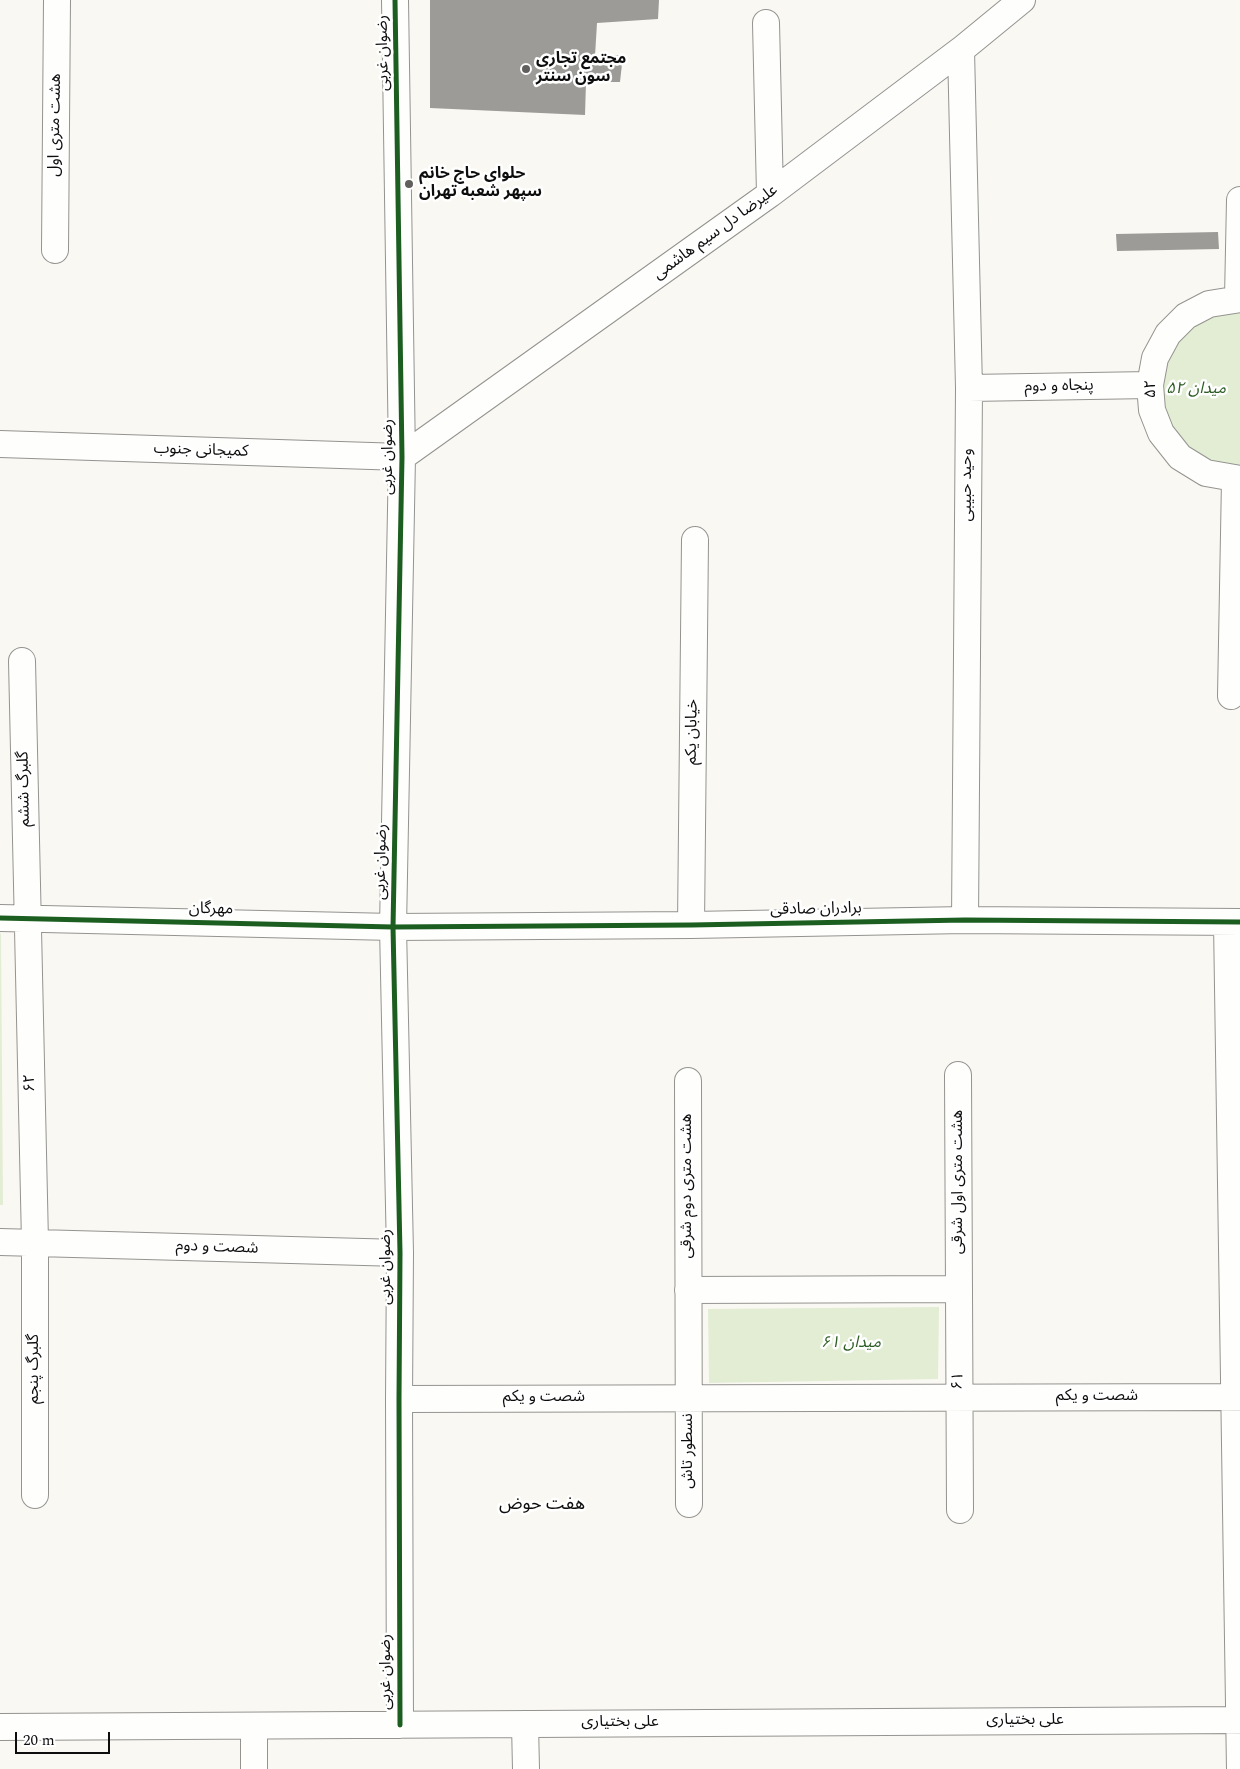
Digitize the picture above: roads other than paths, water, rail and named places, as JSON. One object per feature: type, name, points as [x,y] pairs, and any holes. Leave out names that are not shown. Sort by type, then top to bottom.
[{"type":"street","name":"هشت متری اول","points":[[55,250],[57,0]]},
{"type":"street","name":"رضوان غربی","points":[[395,0],[402,457],[393,927],[400,1254],[400,1725]]},
{"type":"street","name":"علیرضا دل سیم هاشمی","points":[[402,457],[770,194],[961,50],[1022,0]]},
{"type":"street","points":[[766,23],[770,194]]},
{"type":"street","name":"وحید حبیبی","points":[[961,50],[969,388],[965,920]]},
{"type":"street","points":[[1237,299],[1240,200]]},
{"type":"street","name":"۵۲","points":[[1237,299],[1209,304],[1186,316],[1168,334],[1155,358],[1150,385],[1152,410],[1161,433],[1180,456],[1206,473],[1238,479]]},
{"type":"street","name":"پنجاه و دوم","points":[[969,388],[1150,385]]},
{"type":"street","name":"کمیجانی جنوب","points":[[0,444],[402,457]]},
{"type":"street","points":[[1231,696],[1238,479]]},
{"type":"street","name":"خیابان یکم","points":[[691,925],[695,540]]},
{"type":"street","name":"گلبرگ ششم","points":[[22,661],[28,918]]},
{"type":"street","points":[[0,918],[28,918]]},
{"type":"street","name":"مهرگان","points":[[28,918],[393,927]]},
{"type":"street","name":"۶۲","points":[[28,918],[34,1242]]},
{"type":"street","name":"برادران صادقی","points":[[393,927],[691,925],[965,920],[1234,922]]},
{"type":"street","points":[[1234,922],[1240,1769]]},
{"type":"street","name":"هشت متری اول شرقی","points":[[958,1075],[959,1289]]},
{"type":"street","name":"هشت متری دوم شرقی","points":[[688,1081],[688,1290]]},
{"type":"street","points":[[0,1242],[34,1242]]},
{"type":"street","name":"شصت و دوم","points":[[34,1242],[400,1254]]},
{"type":"street","name":"گلبرگ پنجم","points":[[34,1242],[35,1495]]},
{"type":"street","points":[[689,1398],[688,1290],[959,1289]]},
{"type":"street","name":"۶۱","points":[[689,1398],[960,1397],[959,1289]]},
{"type":"street","points":[[960,1397],[960,1510]]},
{"type":"street","name":"شصت و یکم","points":[[960,1397],[1237,1397]]},
{"type":"street","name":"شصت و یکم","points":[[399,1399],[689,1398]]},
{"type":"street","name":"نسطور تاش","points":[[689,1398],[689,1504]]},
{"type":"street","name":"علی بختیاری","points":[[0,1727],[1240,1720]]},
{"type":"street","points":[[525,1724],[526,1769]]},
{"type":"street","points":[[254,1726],[254,1769]]},
{"type":"place","name":"مجتمع تجاری سون سنتر","points":[[526,69]]},
{"type":"place","name":"حلوای حاج خانم سپهر شعبه تهران","points":[[409,184]]},
{"type":"district","name":"هفت حوض","points":[[542,1505]]},
{"type":"park label","name":"میدان ۵۲","points":[[1196,390]]},
{"type":"park label","name":"میدان ۶۱","points":[[851,1344]]}]
